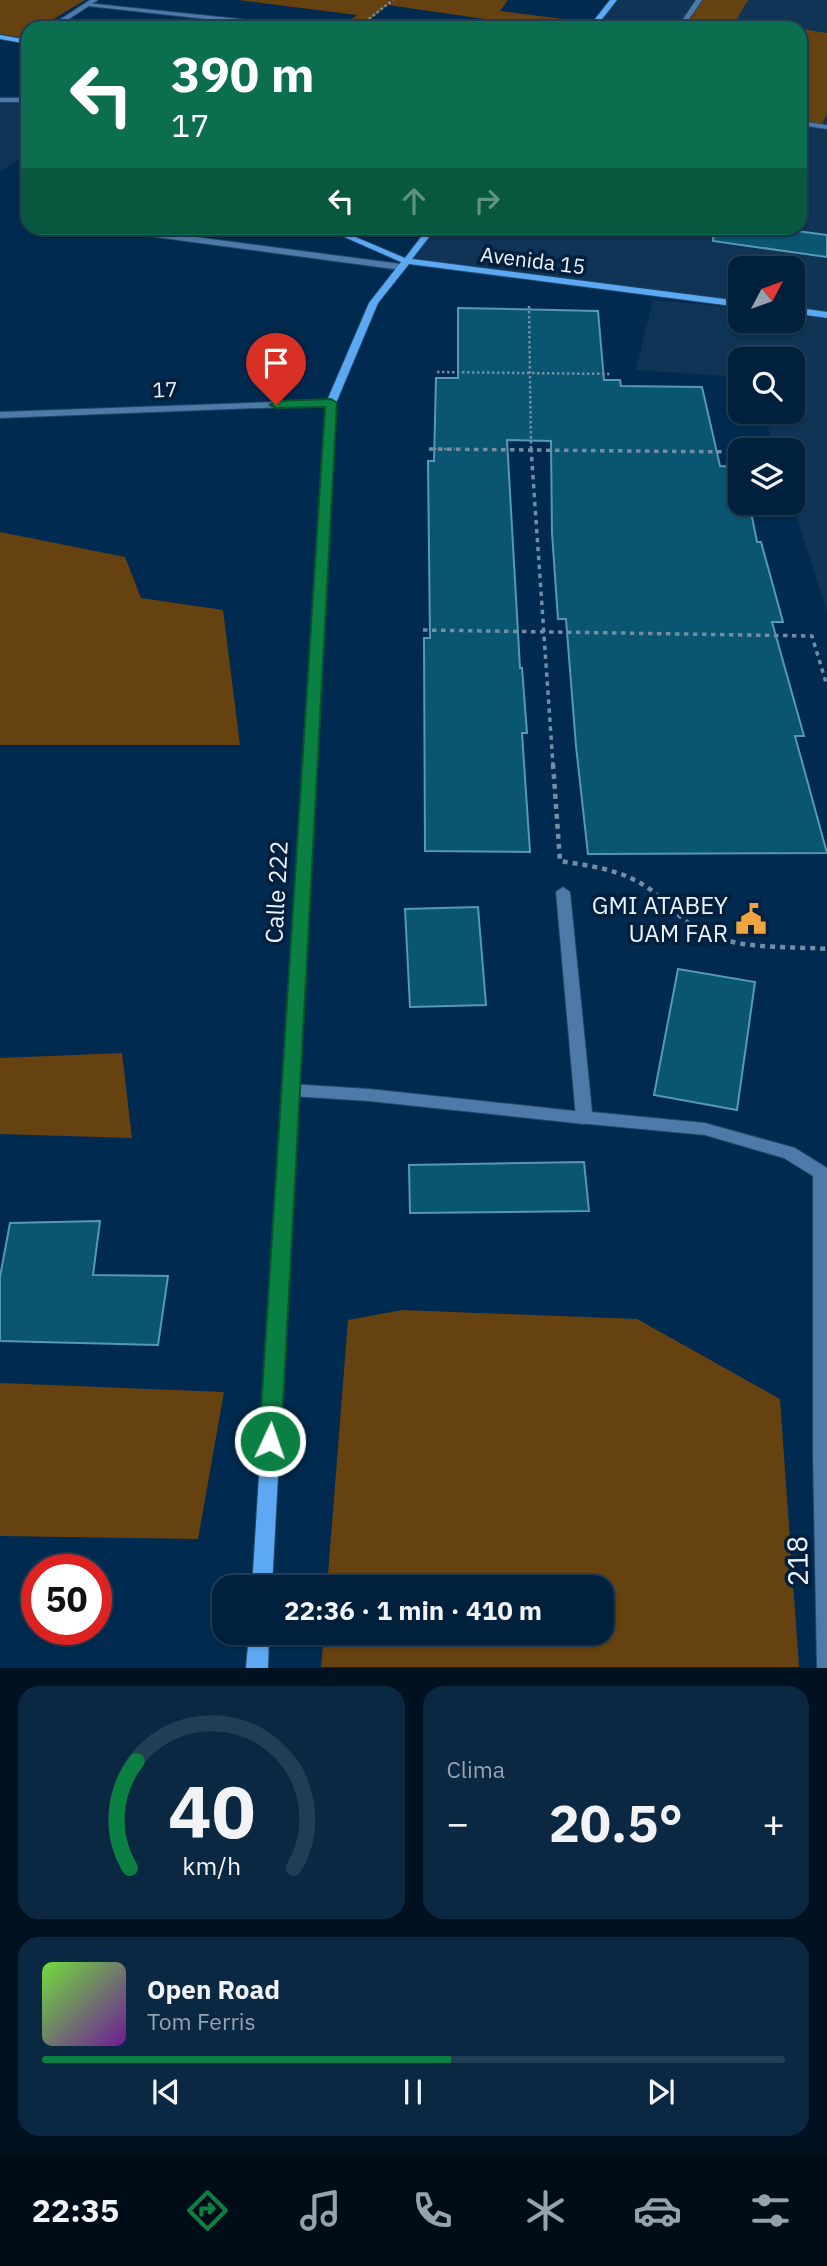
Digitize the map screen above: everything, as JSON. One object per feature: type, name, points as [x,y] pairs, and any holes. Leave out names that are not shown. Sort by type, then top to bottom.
[{"type":"main road","points":[[598,21],[614,0]]},
{"type":"main road","points":[[0,37],[21,41]]},
{"type":"main road","name":"Avenida 15","points":[[343,235],[403,264],[728,303]]},
{"type":"main road","name":"Calle 222","points":[[263,1575],[331,403],[374,303],[426,235]]},
{"type":"main road","points":[[805,312],[827,315]]},
{"type":"main road","points":[[257,1668],[258,1645]]},
{"type":"street","points":[[685,21],[699,0]]},
{"type":"street","points":[[61,21],[91,2],[248,21]]},
{"type":"street","points":[[0,100],[21,100]]},
{"type":"street","points":[[807,124],[827,127]]},
{"type":"street","points":[[168,235],[403,264]]},
{"type":"street","name":"17","points":[[0,415],[331,403]]},
{"type":"street","points":[[563,892],[584,1118]]},
{"type":"street","points":[[291,1090],[369,1095],[705,1129],[789,1153],[824,1176]]},
{"type":"street","name":"218","points":[[824,1176],[827,1665]]},
{"type":"path","points":[[366,21],[393,0]]},
{"type":"path","points":[[529,306],[531,450],[560,861],[617,871],[643,884],[685,920],[706,933],[731,940],[827,949]]},
{"type":"path","points":[[437,372],[611,374]]},
{"type":"path","points":[[429,449],[728,452]]},
{"type":"path","points":[[423,630],[812,636],[827,686]]},
{"type":"shaded area","points":[[0,0],[85,0],[50,21],[21,21],[21,38],[0,34]]},
{"type":"shaded area","points":[[239,0],[508,0],[500,11],[579,21],[498,21],[388,5],[368,21],[349,21],[357,15]]},
{"type":"shaded area","points":[[614,0],[827,0],[827,612],[796,515],[805,515],[805,438],[771,438],[767,424],[805,424],[805,347],[728,347],[728,376],[636,370],[653,300],[728,307],[728,333],[805,333],[805,313],[823,315],[805,312],[805,256],[728,256],[728,302],[405,261],[426,235],[807,235],[807,21],[597,21]]},
{"type":"shaded area","points":[[700,0],[748,0],[736,21],[686,20]]},
{"type":"shaded area","points":[[807,30],[827,33],[827,114],[821,126],[807,124]]},
{"type":"shaded area","points":[[0,96],[21,96],[21,158],[0,172]]},
{"type":"shaded area","points":[[0,532],[125,557],[141,598],[223,610],[240,745],[0,745]]},
{"type":"shaded area","points":[[122,1053],[132,1138],[0,1134],[0,1058]]},
{"type":"shaded area","points":[[402,1310],[637,1319],[780,1399],[799,1667],[321,1667],[323,1645],[614,1645],[614,1575],[328,1575],[348,1320]]},
{"type":"shaded area","points":[[0,1383],[224,1392],[198,1539],[0,1536]]},
{"type":"building","points":[[807,232],[827,235],[827,257],[713,241],[713,235],[807,235]]},
{"type":"building","points":[[458,308],[598,311],[604,380],[620,380],[621,386],[702,387],[720,466],[728,466],[728,515],[752,515],[757,542],[761,542],[783,622],[772,622],[804,736],[795,736],[827,853],[588,854],[566,619],[558,619],[552,533],[551,441],[507,440],[520,668],[527,733],[522,733],[530,852],[425,851],[424,638],[430,638],[428,461],[434,461],[436,378],[458,378]]},
{"type":"building","points":[[478,907],[486,1005],[410,1007],[405,909]]},
{"type":"building","points":[[678,969],[755,982],[737,1110],[654,1095]]},
{"type":"building","points":[[584,1162],[589,1211],[410,1213],[409,1165]]},
{"type":"building","points":[[100,1221],[93,1275],[168,1276],[158,1345],[0,1341],[0,1277],[10,1223]]},
{"type":"place","name":"GMI ATABEY UAM FAR","points":[[751,919]]},
{"type":"route","points":[[270,1441],[331,403],[276,405]]}]
